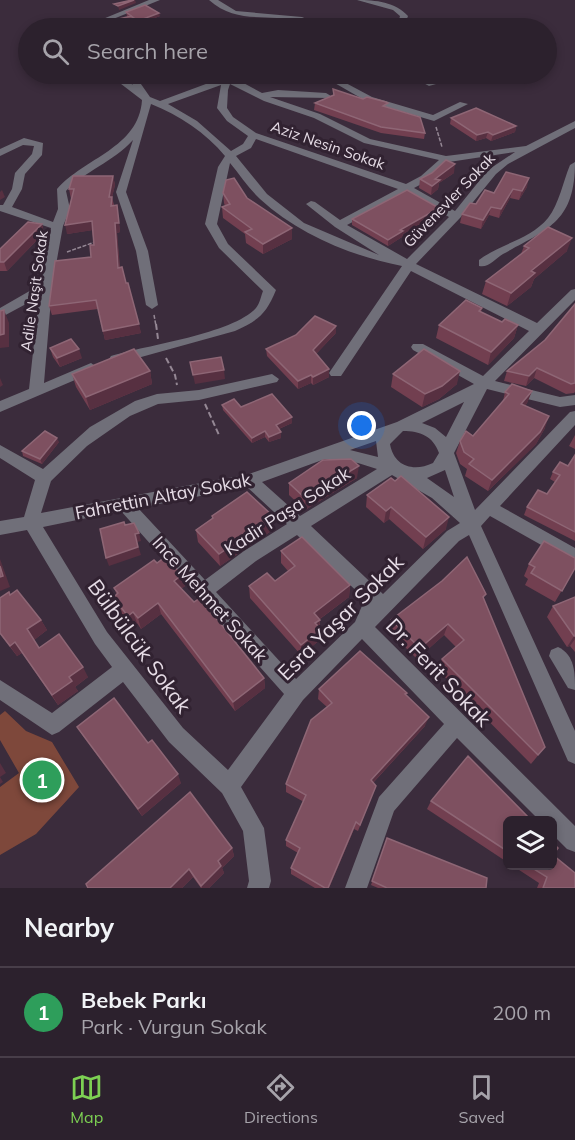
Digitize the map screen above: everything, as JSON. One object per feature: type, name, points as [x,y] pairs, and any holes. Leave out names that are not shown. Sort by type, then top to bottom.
[{"type":"street","points":[[110,18],[156,0]]},
{"type":"street","points":[[213,0],[234,13],[291,18]]},
{"type":"street","points":[[361,0],[378,2],[396,8],[403,18]]},
{"type":"street","points":[[126,84],[147,99],[194,123],[230,155],[263,196],[300,225],[374,257],[409,264]]},
{"type":"street","points":[[137,84],[147,99],[148,110],[121,192],[142,251],[152,305]]},
{"type":"street","points":[[160,104],[206,84]]},
{"type":"street","name":"Aziz Nesin Sokak","points":[[224,84],[222,108],[230,119],[253,135],[406,188],[456,216]]},
{"type":"street","points":[[239,84],[260,96],[317,116],[367,141],[446,159],[539,144]]},
{"type":"street","points":[[341,84],[369,99],[434,118],[463,104]]},
{"type":"street","points":[[260,96],[278,93],[326,96]]},
{"type":"street","name":"Adile Naşit Sokak","points":[[36,392],[46,287],[57,226],[64,209],[61,191],[69,181],[109,157],[142,123]]},
{"type":"street","name":"Güvenevler Sokak","points":[[336,373],[409,264],[456,216],[492,172],[504,162],[575,124]]},
{"type":"street","points":[[0,407],[138,352],[225,331],[261,310],[270,290],[223,246],[211,224],[223,167],[230,155],[246,146],[253,135]]},
{"type":"street","points":[[0,153],[28,140],[35,141],[39,145],[37,154],[20,172],[17,189],[3,209],[39,223],[57,226]]},
{"type":"street","points":[[339,225],[425,177],[446,159]]},
{"type":"street","points":[[483,263],[499,250],[537,232],[552,220],[575,165]]},
{"type":"street","points":[[311,204],[379,250],[539,330]]},
{"type":"street","points":[[0,314],[46,287]]},
{"type":"street","points":[[323,455],[357,457],[392,466],[411,474],[432,472],[444,460],[445,452],[481,387],[575,293]]},
{"type":"street","points":[[418,347],[481,387],[560,402],[575,400]]},
{"type":"street","points":[[31,521],[44,478],[102,426],[133,409],[158,399],[201,394],[272,379]]},
{"type":"street","points":[[393,430],[481,387]]},
{"type":"street","name":"Esra Yaşar Sokak","points":[[229,786],[296,693],[453,536],[472,524],[575,416]]},
{"type":"street","points":[[472,524],[438,493],[392,466],[385,459],[382,443],[393,430],[401,426],[421,427],[438,437],[472,524],[575,754]]},
{"type":"street","name":"Fahrettin Altay Sokak","points":[[0,528],[250,480],[393,430]]},
{"type":"street","points":[[0,451],[44,478]]},
{"type":"street","name":"Kadir Paşa Sokak","points":[[204,591],[250,555],[392,466]]},
{"type":"street","name":"Dr. Ferit Sokak","points":[[250,480],[375,597],[362,626],[456,724],[575,841]]},
{"type":"street","name":"Ince Mehmet Sokak","points":[[124,505],[296,693]]},
{"type":"street","points":[[488,507],[575,557]]},
{"type":"street","name":"Bülbülcük Sokak","points":[[31,521],[102,638],[176,735],[229,786]]},
{"type":"street","points":[[558,656],[575,681]]},
{"type":"street","points":[[0,689],[52,725],[126,668]]},
{"type":"street","points":[[356,888],[386,804],[456,724]]},
{"type":"street","points":[[229,786],[253,828],[260,881],[258,888]]},
{"type":"path","points":[[434,118],[446,159]]},
{"type":"path","points":[[51,258],[104,239]]},
{"type":"path","points":[[201,394],[219,435]]},
{"type":"shaded area","points":[[5,711],[26,731],[52,742],[79,787],[36,834],[0,855],[0,787],[19,773],[0,740],[0,715]]},
{"type":"building","points":[[134,0],[118,6],[114,4]]},
{"type":"building","points":[[145,5],[159,13],[146,18],[134,18],[126,12]]},
{"type":"building","points":[[333,89],[363,99],[367,97],[386,102],[388,103],[383,106],[420,117],[425,133],[381,127],[315,103],[334,95]]},
{"type":"building","points":[[476,108],[516,126],[493,135],[488,132],[477,135],[451,118]]},
{"type":"building","points":[[446,160],[455,164],[435,179],[440,180],[432,186],[420,179],[432,173]]},
{"type":"building","points":[[506,172],[529,178],[522,191],[513,189],[501,209],[491,207],[483,220],[462,214],[470,203],[476,204],[485,190],[494,193]]},
{"type":"building","points":[[73,176],[113,176],[109,197],[112,197],[111,206],[117,205],[119,223],[115,223],[118,268],[122,267],[126,283],[128,283],[139,324],[103,331],[96,300],[49,306],[55,261],[91,257],[90,245],[94,245],[92,221],[65,225],[74,189],[69,189]]},
{"type":"building","points":[[234,178],[247,198],[292,228],[263,244],[245,232],[252,229],[222,207],[230,204],[223,193],[226,180]]},
{"type":"building","points":[[407,190],[439,208],[400,230],[403,231],[388,240],[352,219]]},
{"type":"building","points":[[28,222],[42,224],[4,262],[0,262],[0,249]]},
{"type":"building","points":[[548,227],[572,238],[531,271],[535,273],[511,293],[486,281],[529,248],[524,246]]},
{"type":"building","points":[[466,300],[482,308],[479,311],[502,322],[505,319],[518,325],[491,352],[439,325]]},
{"type":"building","points":[[575,304],[575,383],[571,384],[537,368],[529,376],[507,371],[545,340]]},
{"type":"building","points":[[4,310],[4,334],[0,335],[0,311]]},
{"type":"building","points":[[315,316],[336,326],[313,350],[329,369],[298,381],[266,349],[296,335]]},
{"type":"building","points":[[71,339],[79,349],[57,358],[50,348]]},
{"type":"building","points":[[134,349],[150,371],[86,397],[72,374]]},
{"type":"building","points":[[424,349],[460,371],[442,386],[425,394],[393,374]]},
{"type":"building","points":[[221,357],[224,370],[193,375],[190,362]]},
{"type":"building","points":[[512,384],[532,391],[521,404],[549,416],[540,432],[492,480],[469,464],[474,459],[464,452],[460,441],[466,431],[473,436],[509,394],[505,392]]},
{"type":"building","points":[[272,394],[292,417],[276,425],[281,432],[269,437],[265,431],[252,438],[222,405],[234,399],[241,407]]},
{"type":"building","points":[[45,431],[57,438],[40,459],[22,451]]},
{"type":"building","points":[[575,455],[575,532],[527,507],[538,490],[547,494],[560,475],[553,472],[560,462],[568,466]]},
{"type":"building","points":[[351,459],[359,466],[305,498],[289,483],[323,460]]},
{"type":"building","points":[[401,476],[449,517],[426,537],[391,507],[386,511],[367,495],[391,478],[395,481]]},
{"type":"building","points":[[247,492],[274,517],[219,554],[196,530]]},
{"type":"building","points":[[124,522],[125,525],[134,523],[139,533],[135,534],[138,547],[106,558],[100,529]]},
{"type":"building","points":[[302,537],[350,585],[314,613],[320,620],[315,623],[321,629],[301,645],[249,586],[267,573],[275,581],[295,566],[281,551]]},
{"type":"building","points":[[544,541],[575,558],[575,568],[562,591],[531,573],[535,567],[529,564]]},
{"type":"building","points":[[165,557],[182,575],[174,581],[194,602],[200,598],[264,678],[233,702],[158,603],[138,618],[133,612],[128,616],[113,598],[118,593],[114,588],[154,560],[157,563]]},
{"type":"building","points":[[467,557],[486,594],[483,597],[545,747],[538,755],[442,659],[464,640],[448,624],[420,648],[391,620],[442,581]]},
{"type":"building","points":[[17,590],[41,620],[27,629],[39,648],[59,634],[83,667],[69,677],[72,681],[52,695],[15,642],[10,646],[0,633],[0,598]]},
{"type":"building","points":[[575,597],[575,636],[574,636],[553,606]]},
{"type":"building","points":[[360,651],[407,693],[405,694],[429,717],[371,780],[376,786],[360,825],[356,822],[328,888],[325,888],[291,868],[300,848],[286,840],[306,795],[286,784],[311,720],[332,703],[319,689]]},
{"type":"building","points":[[114,698],[148,743],[152,740],[178,774],[138,809],[77,727]]},
{"type":"building","points":[[468,756],[527,816],[503,816],[503,848],[431,801]]},
{"type":"building","points":[[190,792],[232,848],[218,861],[221,866],[201,886],[189,869],[170,888],[88,888],[86,884]]},
{"type":"building","points":[[387,838],[487,878],[486,888],[387,888],[372,881]]},
{"type":"building","points":[[557,858],[575,873],[575,888],[543,888],[547,877],[536,870],[557,870]]},
{"type":"place","name":"Bebek Parkı","points":[[42,780]]}]
